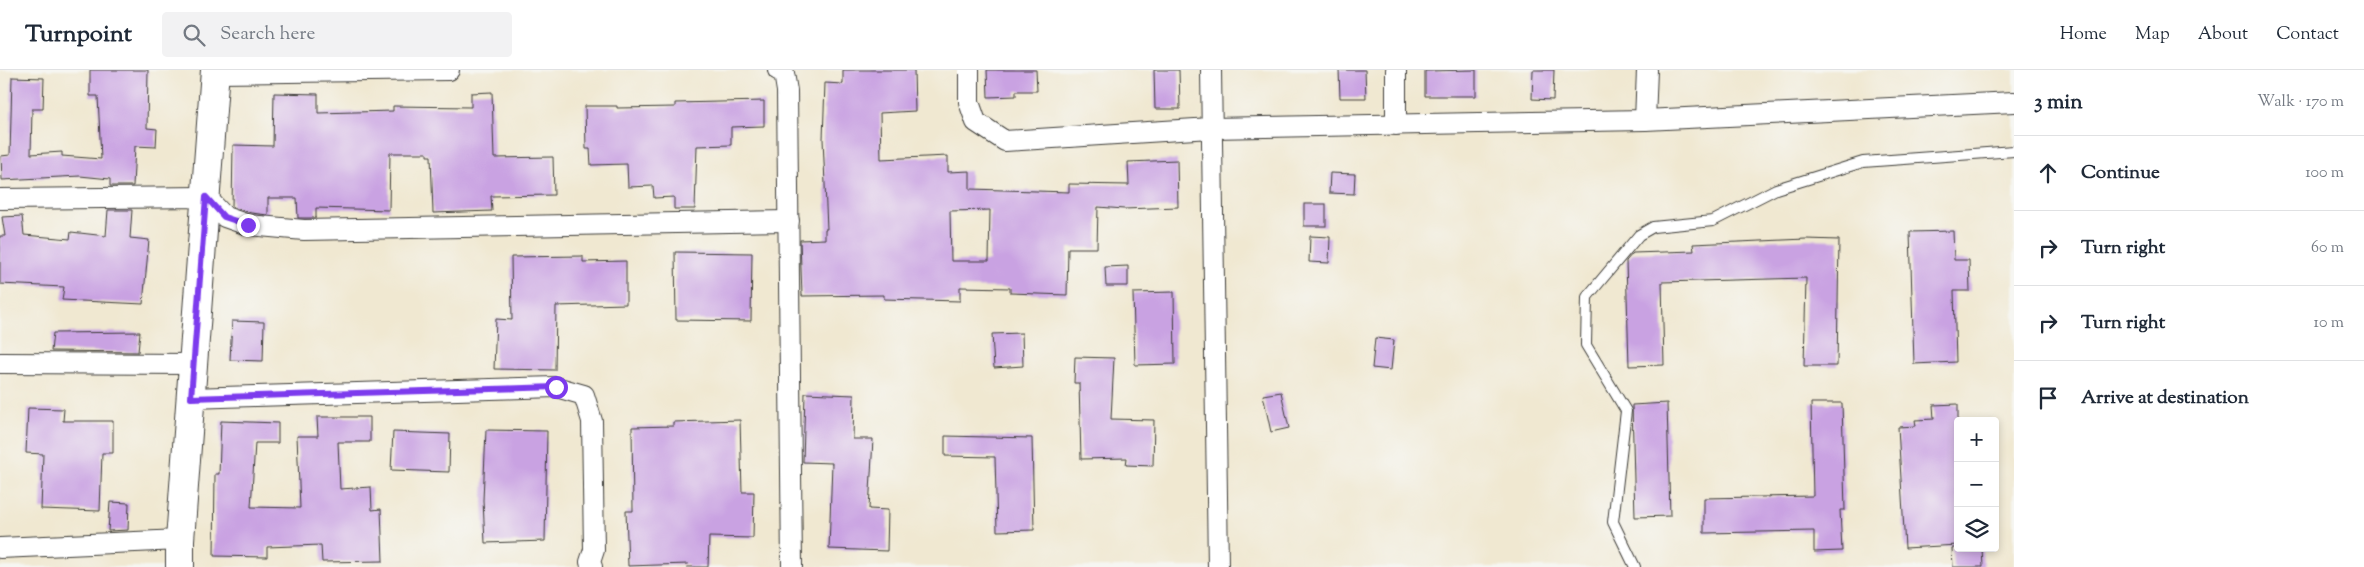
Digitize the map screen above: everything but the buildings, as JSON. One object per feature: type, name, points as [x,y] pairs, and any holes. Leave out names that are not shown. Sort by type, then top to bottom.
[{"type":"street","points":[[180,567],[180,540],[215,71],[449,70]]},
{"type":"street","points":[[778,70],[784,73],[787,91],[792,567]]},
{"type":"street","points":[[969,70],[969,102],[976,122],[1005,140],[1211,128],[1645,120],[2014,102]]},
{"type":"street","points":[[1211,70],[1218,567]]},
{"type":"street","points":[[1396,70],[1396,125]]},
{"type":"street","points":[[1645,120],[1647,70]]},
{"type":"street","points":[[0,200],[206,197],[224,217],[248,225],[304,230],[789,221]]},
{"type":"street","points":[[0,363],[194,364]]},
{"type":"street","points":[[191,398],[556,387],[584,395],[592,420],[594,550],[587,565]]},
{"type":"street","points":[[0,548],[180,540]]},
{"type":"lane","points":[[1636,567],[1613,522],[1626,411],[1586,345],[1587,297],[1639,234],[1652,227],[1713,221],[1776,189],[1863,162],[2014,151]]},
{"type":"route","points":[[248,225],[224,217],[206,197],[191,398],[556,387]]}]
